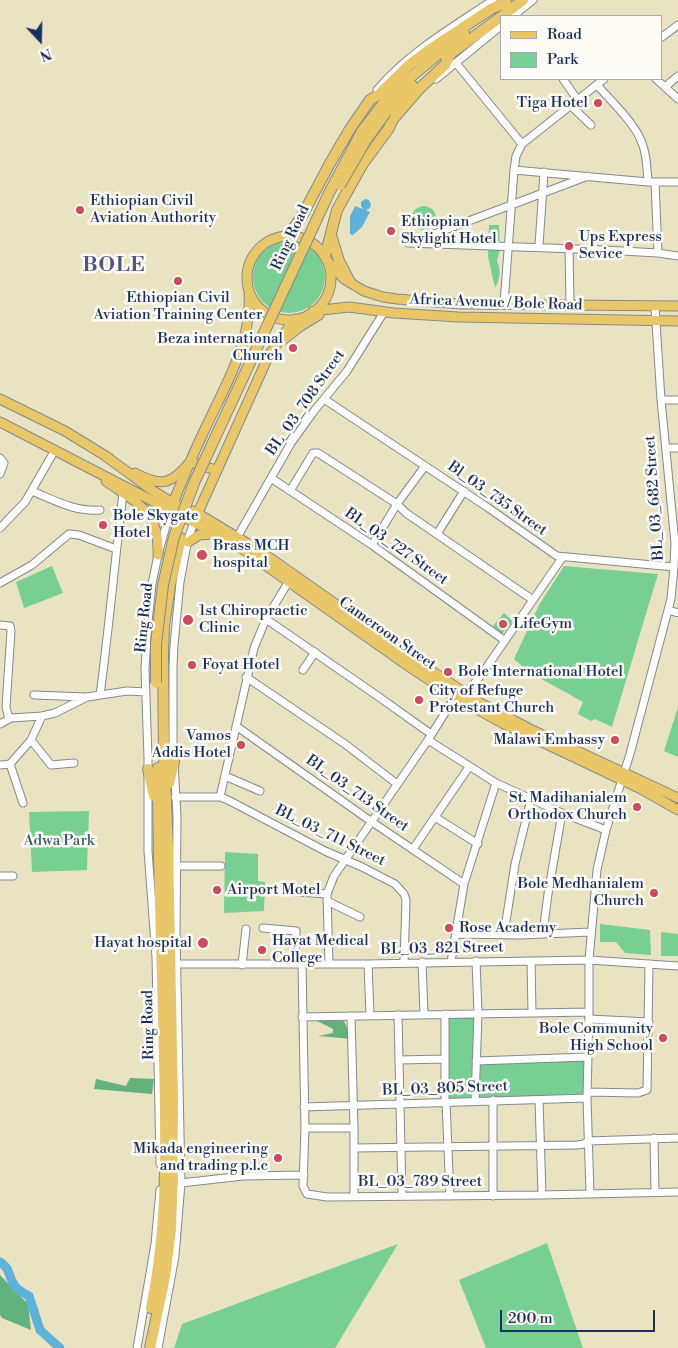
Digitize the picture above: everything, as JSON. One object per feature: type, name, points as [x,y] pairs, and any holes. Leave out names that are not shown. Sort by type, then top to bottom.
[{"type":"highway","name":"Ring Road","points":[[503,15],[523,0]]},
{"type":"highway","points":[[288,236],[302,216],[350,129],[370,100],[378,95],[409,65],[437,44],[491,9],[508,1]]},
{"type":"highway","name":"Ring Road","points":[[150,1348],[165,1277],[171,1229],[173,1161],[171,981],[166,804],[161,757],[157,636],[163,585],[174,537],[194,483],[325,201],[362,131],[406,81],[508,1]]},
{"type":"highway","name":"Ring Road","points":[[384,108],[420,77],[454,58],[500,18]]},
{"type":"highway","points":[[326,259],[330,231],[337,210],[343,196],[373,148],[389,128],[396,115],[421,87],[454,58]]},
{"type":"highway","points":[[330,231],[334,249],[350,282]]},
{"type":"highway","name":"Ring Road","points":[[144,1348],[159,1263],[164,1225],[166,1183],[158,814],[161,757]]},
{"type":"highway","points":[[166,804],[174,762]]},
{"type":"highway","points":[[148,768],[158,814]]},
{"type":"main road","points":[[299,237],[309,241],[318,248],[326,259],[330,272],[330,283],[327,294],[321,304],[313,311],[295,319],[275,317],[266,313],[252,299],[248,290],[248,266],[254,254],[264,244],[276,238],[299,237]]},
{"type":"main road","name":"Africa Avenue / Bole Road","points":[[326,259],[336,272],[350,282],[364,291],[383,297],[461,304],[678,306]]},
{"type":"main road","name":"Ring Road","points":[[172,507],[241,346],[250,309],[248,290]]},
{"type":"main road","name":"Africa Avenue / Bole Road","points":[[313,311],[349,307],[384,312],[458,317],[678,321]]},
{"type":"main road","points":[[269,354],[292,332],[329,310]]},
{"type":"main road","name":"Ring Road","points":[[196,518],[269,354],[295,319]]},
{"type":"main road","points":[[0,398],[65,431],[154,482],[173,479],[190,462],[216,470]]},
{"type":"main road","points":[[0,422],[196,518]]},
{"type":"main road","points":[[104,455],[172,507]]},
{"type":"main road","points":[[95,470],[106,481],[146,510],[157,532],[158,556]]},
{"type":"main road","name":"Cameroon Street","points":[[196,518],[223,537],[236,540]]},
{"type":"main road","name":"Cameroon Street","points":[[196,518],[257,554],[456,697],[504,724],[622,776],[678,798]]},
{"type":"main road","points":[[188,542],[195,536],[204,534],[223,537]]},
{"type":"main road","name":"Cameroon Street","points":[[257,554],[289,581],[414,665],[530,730],[622,776],[678,810]]},
{"type":"street","points":[[370,100],[381,85],[400,66],[424,47],[493,0]]},
{"type":"street","points":[[515,15],[533,0]]},
{"type":"street","points":[[663,35],[678,25]]},
{"type":"street","points":[[500,26],[454,58],[522,144]]},
{"type":"street","points":[[666,87],[678,76]]},
{"type":"street","points":[[564,80],[577,99]]},
{"type":"street","points":[[504,304],[507,244],[516,156],[522,144],[603,80]]},
{"type":"street","points":[[657,80],[678,99]]},
{"type":"street","points":[[596,85],[639,136],[652,182],[658,253]]},
{"type":"street","points":[[570,105],[591,125]]},
{"type":"street","points":[[514,170],[652,182],[678,182]]},
{"type":"street","points":[[539,246],[544,172]]},
{"type":"street","points":[[408,243],[588,176]]},
{"type":"street","points":[[408,243],[569,247]]},
{"type":"street","points":[[408,243],[658,253],[678,256]]},
{"type":"street","points":[[507,244],[569,247]]},
{"type":"street","points":[[569,247],[570,305]]},
{"type":"street","name":"BL_03_682 Street","points":[[590,1194],[587,1095],[589,960],[597,870],[606,830],[630,754],[668,610],[674,567],[675,498],[666,448],[661,400],[656,306]]},
{"type":"street","name":"BL_03_708 Street","points":[[236,540],[292,443],[314,411],[347,371],[384,312]]},
{"type":"street","name":"Bl_03_735 Street","points":[[324,399],[464,491],[546,550],[562,558],[674,567]]},
{"type":"street","points":[[661,400],[678,400]]},
{"type":"street","points":[[666,448],[678,448]]},
{"type":"street","points":[[0,528],[17,512],[32,491],[55,450]]},
{"type":"street","points":[[290,491],[312,453],[315,452],[397,504],[406,513],[532,600]]},
{"type":"street","points":[[0,458],[4,463],[0,474]]},
{"type":"street","points":[[372,545],[397,504],[425,466]]},
{"type":"street","name":"BL_03_727 Street","points":[[271,478],[372,545],[504,640]]},
{"type":"street","points":[[32,491],[78,509],[100,510]]},
{"type":"street","points":[[437,534],[464,491]]},
{"type":"street","points":[[100,695],[124,493]]},
{"type":"street","name":"Ring Road","points":[[137,1348],[155,1244],[160,1181],[156,957],[148,851],[146,649],[158,556],[172,507]]},
{"type":"street","name":"Ring Road","points":[[158,1348],[175,1256],[181,1183],[174,762],[174,645],[180,582],[188,542],[196,518]]},
{"type":"street","points":[[0,583],[32,565],[69,534],[79,535],[116,549]]},
{"type":"street","points":[[466,694],[562,558]]},
{"type":"street","points":[[220,797],[254,648],[266,619],[289,581]]},
{"type":"street","points":[[668,610],[678,613]]},
{"type":"street","points":[[266,619],[315,652],[468,767],[496,783],[531,799],[606,830]]},
{"type":"street","points":[[0,625],[10,626],[11,631],[3,706],[11,718]]},
{"type":"street","points":[[303,670],[315,652]]},
{"type":"street","points":[[246,678],[345,744],[397,784]]},
{"type":"street","points":[[34,695],[87,697],[127,691],[146,692]]},
{"type":"street","points":[[0,724],[11,718],[42,716],[55,713],[87,697]]},
{"type":"street","points":[[329,964],[327,898],[334,876],[456,697]]},
{"type":"street","points":[[0,765],[10,764],[31,740],[42,716]]},
{"type":"street","name":"BL_03_713 Street","points":[[236,726],[464,884]]},
{"type":"street","points":[[31,740],[52,764],[74,763]]},
{"type":"street","points":[[10,764],[23,803]]},
{"type":"street","points":[[413,849],[468,767]]},
{"type":"street","points":[[224,776],[260,792]]},
{"type":"street","points":[[451,962],[464,884],[496,783]]},
{"type":"street","name":"BL_03_711 Street","points":[[175,797],[220,797],[395,884],[404,894],[406,906],[404,962]]},
{"type":"street","points":[[504,934],[515,864],[531,799]]},
{"type":"street","points":[[543,933],[562,813]]},
{"type":"street","points":[[435,818],[478,844]]},
{"type":"street","points":[[177,866],[220,866]]},
{"type":"street","points":[[0,876],[13,876]]},
{"type":"street","points":[[270,890],[327,898],[360,917]]},
{"type":"street","points":[[181,1183],[243,1176],[304,1175],[305,1128],[302,1017],[296,931],[264,928]]},
{"type":"street","points":[[242,965],[246,929]]},
{"type":"street","points":[[456,934],[591,932]]},
{"type":"street","name":"BL_03_821 Street","points":[[177,964],[368,964],[589,960],[678,966]]},
{"type":"street","points":[[475,1102],[478,1013],[476,961]]},
{"type":"street","points":[[531,961],[532,1012]]},
{"type":"street","points":[[422,962],[424,1014]]},
{"type":"street","points":[[368,964],[370,1015]]},
{"type":"street","points":[[302,1017],[532,1012],[589,1015],[649,1022],[649,964]]},
{"type":"street","points":[[445,1014],[444,1059],[450,1196]]},
{"type":"street","points":[[398,1015],[402,1195]]},
{"type":"street","points":[[351,1016],[354,1105],[354,1196]]},
{"type":"street","name":"BL_03_805 Street","points":[[304,1107],[540,1100],[587,1095],[638,1093],[647,1090],[649,1022]]},
{"type":"street","points":[[476,1061],[587,1057]]},
{"type":"street","points":[[400,1060],[444,1059]]},
{"type":"street","points":[[493,1100],[493,1196]]},
{"type":"street","points":[[540,1100],[542,1195]]},
{"type":"street","points":[[305,1128],[354,1128]]},
{"type":"street","points":[[654,1138],[655,1192]]},
{"type":"street","points":[[354,1148],[582,1144],[588,1140],[678,1138]]},
{"type":"street","name":"BL_03_789 Street","points":[[304,1175],[304,1191],[310,1196],[493,1196],[678,1192]]},
{"type":"green space","points":[[424,206],[429,207],[435,213],[435,223],[429,229],[424,230],[419,229],[413,223],[412,218],[413,213],[419,207]]},
{"type":"green space","points":[[489,225],[499,225],[500,249],[497,261],[499,274],[495,288],[488,257]]},
{"type":"green space","points":[[289,241],[309,247],[319,257],[325,277],[319,297],[309,307],[289,313],[269,307],[259,297],[253,277],[259,257],[269,247]]},
{"type":"green space","points":[[52,566],[63,593],[24,608],[16,582]]},
{"type":"green space","points":[[564,566],[658,574],[612,727],[595,719],[591,721],[578,714],[583,702],[529,672],[514,659],[539,605]]},
{"type":"green space","name":"LifeGym","points":[[504,613],[513,621],[502,634],[493,626]]},
{"type":"green space","points":[[678,707],[678,757],[664,751]]},
{"type":"green space","name":"Adwa Park","points":[[89,811],[87,870],[32,872],[29,812]]},
{"type":"green space","points":[[225,852],[258,854],[258,881],[265,882],[264,911],[224,913]]},
{"type":"green space","points":[[600,924],[650,930],[651,955],[625,953],[616,942],[600,942]]},
{"type":"green space","points":[[661,932],[678,934],[678,956],[661,956]]},
{"type":"green space","points":[[474,1012],[474,1061],[586,1057],[585,1098],[445,1103],[443,1014]]},
{"type":"green space","points":[[317,1021],[344,1021],[352,1039],[318,1036],[333,1033],[333,1029]]},
{"type":"green space","points":[[130,1078],[154,1079],[152,1094],[94,1089],[96,1079],[126,1086]]},
{"type":"green space","points":[[547,1243],[583,1348],[486,1348],[459,1280]]},
{"type":"green space","points":[[398,1244],[335,1348],[174,1348],[182,1324]]},
{"type":"green space","points":[[0,1275],[28,1304],[31,1330],[2,1318],[0,1315]]},
{"type":"water","points":[[365,199],[369,200],[371,204],[370,208],[366,210],[370,212],[362,227],[353,235],[350,234],[350,216],[355,206],[363,209],[361,202]]},
{"type":"waterway","points":[[0,1262],[7,1269],[16,1287],[29,1296],[40,1330],[60,1348]]},
{"type":"place","name":"Tiga Hotel","points":[[598,103]]},
{"type":"place","name":"Ethiopian Civil Aviation Authority","points":[[80,210]]},
{"type":"place","name":"Ethiopian Skylight Hotel","points":[[391,231]]},
{"type":"place","name":"Ups Express Sevice","points":[[569,246]]},
{"type":"place","name":"Ethiopian Civil Aviation Training Center","points":[[178,281]]},
{"type":"place","name":"Beza international Church","points":[[293,348]]},
{"type":"place","name":"Bole Skygate Hotel","points":[[103,525]]},
{"type":"place","name":"Brass MCH hospital","points":[[202,555]]},
{"type":"place","name":"1st Chiropractic Clinic","points":[[188,620]]},
{"type":"place","name":"LifeGym","points":[[503,624]]},
{"type":"place","name":"Foyat Hotel","points":[[192,665]]},
{"type":"place","name":"Bole International Hotel","points":[[448,672]]},
{"type":"place","name":"City of Refuge Protestant Church","points":[[419,700]]},
{"type":"place","name":"Malawi Embassy","points":[[615,740]]},
{"type":"place","name":"Vamos Addis Hotel","points":[[241,745]]},
{"type":"place","name":"St. Madihanialem Orthodox Church","points":[[637,807]]},
{"type":"place","name":"Airport Motel","points":[[217,890]]},
{"type":"place","name":"Bole Medhanialem Church","points":[[654,893]]},
{"type":"place","name":"Rose Academy","points":[[449,928]]},
{"type":"place","name":"Hayat hospital","points":[[203,943]]},
{"type":"place","name":"Hayat Medical College","points":[[262,950]]},
{"type":"place","name":"Bole Community High School","points":[[663,1038]]},
{"type":"place","name":"Mikada engineering and trading p.l.c","points":[[278,1158]]},
{"type":"district","name":"BOLE","points":[[114,266]]}]
